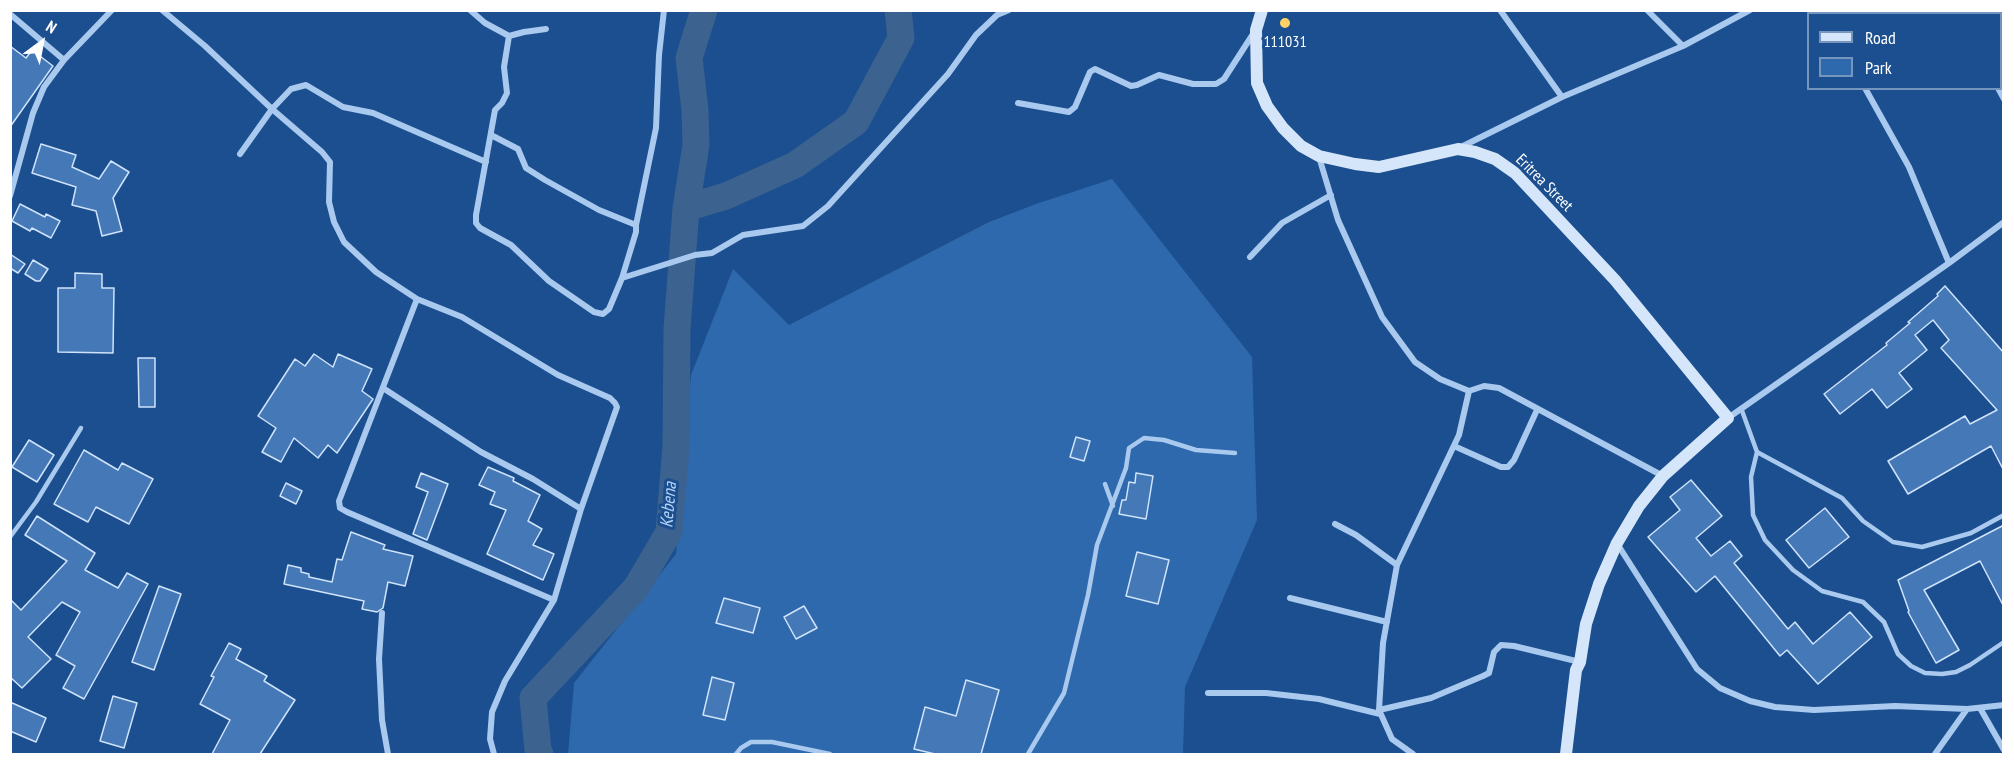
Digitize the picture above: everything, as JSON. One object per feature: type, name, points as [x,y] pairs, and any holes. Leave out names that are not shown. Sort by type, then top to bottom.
[{"type":"main road","name":"Eritrea Street","points":[[1262,10],[1256,30],[1257,83],[1267,106],[1283,128],[1301,146],[1319,156],[1379,167],[1458,149],[1495,159],[1515,173],[1615,280],[1728,418]]},
{"type":"main road","points":[[1566,754],[1576,670],[1599,584],[1617,543],[1639,506],[1663,476],[1728,418]]},
{"type":"street","points":[[10,196],[33,113],[44,87],[64,60],[112,10]]},
{"type":"street","points":[[162,10],[206,46],[272,109],[322,152],[330,162],[329,202],[334,222],[344,242],[376,272],[417,299],[462,317],[558,375],[610,398],[617,407],[581,509],[554,600],[505,681],[492,712],[490,739],[494,754]]},
{"type":"street","points":[[470,10],[485,23],[509,36],[546,29]]},
{"type":"street","points":[[509,36],[504,67],[507,93],[495,110],[476,223],[480,228],[511,245],[549,281],[594,312],[603,314],[609,309],[622,278],[636,232],[656,128],[659,55],[664,10]]},
{"type":"street","points":[[622,278],[695,255],[712,252],[743,235],[803,226],[828,206],[948,74],[976,35],[997,15],[1009,10]]},
{"type":"street","points":[[1500,10],[1562,97]]},
{"type":"street","points":[[1647,10],[1683,46]]},
{"type":"street","points":[[1458,149],[1562,97],[1683,46],[1750,10]]},
{"type":"street","points":[[10,15],[64,60]]},
{"type":"street","points":[[1018,103],[1069,112],[1075,107],[1090,72],[1095,69],[1131,86],[1159,75],[1193,84],[1216,84],[1224,79],[1256,30]]},
{"type":"street","points":[[240,154],[272,109],[291,89],[306,85],[343,107],[374,113],[486,162]]},
{"type":"street","points":[[1866,90],[1909,167],[1950,262]]},
{"type":"street","points":[[491,135],[518,149],[526,168],[545,180],[599,210],[636,225]]},
{"type":"street","points":[[1319,156],[1338,220],[1382,317],[1415,362],[1440,379],[1469,391],[1484,386],[1499,388],[1663,476]]},
{"type":"street","points":[[1250,257],[1282,223],[1331,195]]},
{"type":"street","points":[[1728,418],[2004,222]]},
{"type":"street","points":[[417,299],[339,501],[340,508],[554,600]]},
{"type":"street","points":[[383,388],[481,452],[533,479],[581,509]]},
{"type":"street","points":[[1413,754],[1392,739],[1379,712],[1383,643],[1397,565],[1454,446],[1469,391]]},
{"type":"street","points":[[1454,446],[1501,467],[1508,467],[1514,460],[1537,410]]},
{"type":"street","points":[[1335,524],[1356,535],[1397,565]]},
{"type":"street","points":[[1617,543],[1697,669],[1720,688],[1750,701],[1775,707],[1814,710],[1895,706],[1967,709],[2004,705]]},
{"type":"street","points":[[1290,598],[1387,622]]},
{"type":"street","points":[[382,613],[379,659],[382,720],[388,754]]},
{"type":"street","points":[[1208,693],[1266,693],[1319,699],[1379,712],[1431,698],[1484,676],[1489,673],[1494,652],[1501,645],[1580,662]]},
{"type":"street","points":[[1980,708],[2004,750]]},
{"type":"street","points":[[1935,754],[1967,709]]},
{"type":"lane","points":[[1741,408],[1757,452],[1751,477],[1753,514],[1765,540],[1793,570],[1822,591],[1863,602],[1884,622],[1898,654],[1911,666],[1925,673],[1956,672],[2004,642]]},
{"type":"lane","points":[[10,537],[36,502],[81,428]]},
{"type":"lane","points":[[1028,754],[1064,693],[1088,595],[1097,545],[1126,468],[1129,448],[1144,438],[1164,440],[1196,450],[1235,453]]},
{"type":"lane","points":[[1757,452],[1842,498],[1863,521],[1893,542],[1922,547],[1971,533],[2004,515]]},
{"type":"lane","points":[[1105,484],[1113,506]]},
{"type":"lane","points":[[736,754],[752,742],[772,742],[830,754]]},
{"type":"green space","points":[[1112,179],[1252,357],[1257,520],[1185,687],[1183,754],[568,754],[574,683],[676,554],[691,375],[733,269],[789,325],[989,222]]},
{"type":"building","points":[[10,46],[26,58],[32,50],[53,66],[10,127]]},
{"type":"building","points":[[41,144],[76,155],[72,167],[99,179],[111,161],[129,172],[113,198],[122,231],[102,236],[96,211],[72,205],[76,187],[32,173]]},
{"type":"building","points":[[20,204],[45,217],[46,214],[60,221],[51,238],[32,228],[30,231],[12,221]]},
{"type":"building","points":[[10,254],[25,264],[18,273],[10,268]]},
{"type":"building","points":[[33,260],[48,269],[40,281],[25,274]]},
{"type":"building","points":[[75,273],[102,274],[102,288],[114,288],[113,353],[58,352],[58,288],[75,288]]},
{"type":"building","points":[[1945,286],[2004,353],[2004,471],[1991,446],[1908,494],[1888,461],[1965,416],[1970,424],[1997,410],[1941,348],[1949,340],[1933,320],[1915,335],[1927,350],[1899,373],[1912,389],[1887,408],[1872,389],[1840,414],[1824,394],[1887,345],[1886,343],[1938,296],[1937,294]]},
{"type":"building","points":[[314,354],[333,367],[338,354],[372,369],[362,391],[373,399],[337,453],[328,445],[318,458],[294,438],[281,462],[262,452],[276,428],[258,416],[295,359],[305,366]]},
{"type":"building","points":[[138,358],[155,358],[155,407],[139,407]]},
{"type":"building","points":[[1076,437],[1090,441],[1084,461],[1070,457]]},
{"type":"building","points":[[29,440],[54,455],[37,482],[12,467]]},
{"type":"building","points":[[84,450],[118,470],[122,463],[153,479],[129,524],[96,507],[88,522],[54,504]]},
{"type":"building","points":[[488,467],[514,478],[513,481],[540,495],[528,521],[542,529],[533,545],[554,554],[543,580],[487,554],[506,510],[490,504],[495,492],[479,485]]},
{"type":"building","points":[[421,473],[448,484],[427,540],[413,534],[428,492],[416,487]]},
{"type":"building","points":[[1136,473],[1153,476],[1146,519],[1119,514],[1122,500],[1126,500],[1129,482],[1135,483]]},
{"type":"building","points":[[1691,480],[1722,516],[1696,538],[1711,556],[1730,541],[1742,556],[1734,563],[1788,629],[1795,622],[1813,644],[1850,612],[1872,637],[1818,684],[1787,650],[1780,656],[1715,576],[1696,592],[1648,537],[1680,510],[1670,497]]},
{"type":"building","points":[[286,483],[302,491],[296,504],[280,496]]},
{"type":"building","points":[[1825,508],[1849,537],[1809,568],[1786,540]]},
{"type":"building","points":[[37,516],[95,553],[85,570],[118,588],[127,573],[148,584],[84,699],[63,688],[75,666],[56,655],[80,612],[62,602],[28,637],[51,659],[22,688],[10,677],[10,599],[21,610],[67,561],[25,535]]},
{"type":"building","points":[[2004,525],[2004,607],[1980,561],[1924,590],[1959,650],[1936,663],[1908,612],[1898,580]]},
{"type":"building","points":[[351,532],[385,545],[383,549],[413,556],[405,586],[388,582],[383,608],[377,612],[362,609],[364,601],[284,584],[288,565],[301,568],[301,572],[309,574],[309,577],[332,582],[337,559],[342,560]]},
{"type":"building","points":[[1137,552],[1169,560],[1158,604],[1126,596]]},
{"type":"building","points":[[159,586],[181,594],[154,670],[132,662]]},
{"type":"building","points":[[724,598],[760,608],[753,633],[716,623]]},
{"type":"building","points":[[804,606],[817,628],[796,639],[784,617]]},
{"type":"building","points":[[229,643],[241,649],[236,659],[267,676],[264,681],[295,700],[260,754],[212,754],[230,720],[200,704],[214,677],[211,676]]},
{"type":"building","points":[[712,677],[734,683],[725,720],[703,715]]},
{"type":"building","points":[[966,680],[999,690],[981,754],[935,754],[914,749],[925,707],[956,716]]},
{"type":"building","points":[[113,696],[137,703],[124,748],[100,741]]},
{"type":"building","points":[[10,702],[46,718],[36,742],[10,731]]},
{"type":"waterway","name":"Kebena","points":[[540,754],[533,698],[636,588],[669,532],[676,446],[677,329],[686,208],[696,145],[695,110],[689,58],[704,10]]},
{"type":"waterway","points":[[686,208],[726,196],[795,165],[856,122],[901,38],[898,10]]},
{"type":"place","name":"111031","points":[[1285,23]]}]
